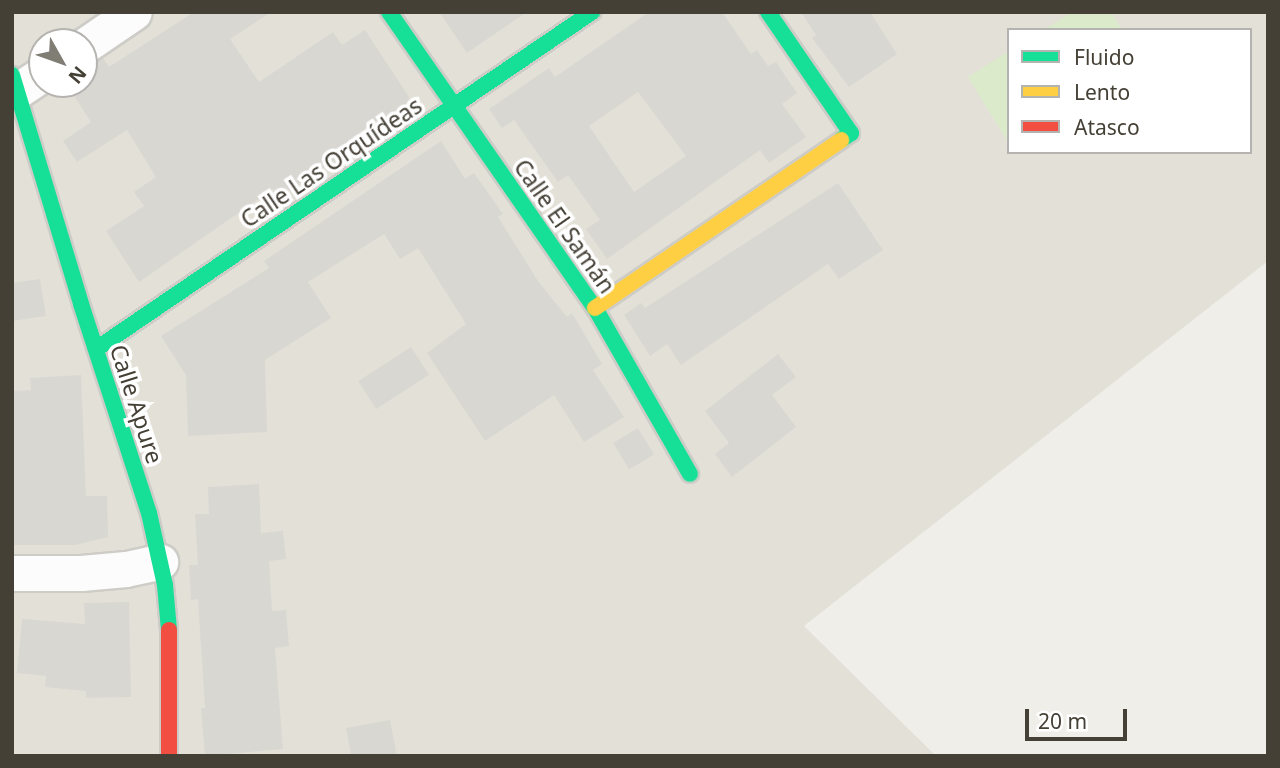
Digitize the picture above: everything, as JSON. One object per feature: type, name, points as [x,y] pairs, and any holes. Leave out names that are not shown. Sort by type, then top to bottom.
[{"type":"street","points":[[98,37],[135,12]]},
{"type":"street","name":"Calle El Samán","points":[[388,12],[595,308],[690,474]]},
{"type":"street","name":"Calle Las Orquídeas","points":[[96,349],[592,12]]},
{"type":"street","points":[[595,308],[851,134],[768,12]]},
{"type":"street","name":"Calle Apure","points":[[24,80],[96,349],[149,513],[160,562],[169,635],[169,756]]},
{"type":"street","points":[[12,573],[81,573],[126,569],[160,562]]},
{"type":"shaded area","points":[[12,12],[1268,12],[1268,261],[804,626],[936,756],[12,756]]},
{"type":"green space","points":[[1072,12],[1111,12],[1121,28],[1047,28]]},
{"type":"green space","points":[[1007,52],[1007,141],[968,77]]},
{"type":"building","points":[[194,12],[271,12],[230,39],[259,82],[333,32],[342,45],[365,30],[415,106],[279,198],[273,189],[139,282],[106,231],[144,206],[134,192],[156,177],[127,130],[77,162],[63,141],[91,122],[75,98],[98,98],[98,61],[103,58],[109,67]]},
{"type":"building","points":[[439,12],[527,12],[467,53]]},
{"type":"building","points":[[649,12],[722,12],[751,54],[757,50],[768,66],[776,62],[797,93],[782,104],[806,137],[769,163],[760,150],[607,259],[586,229],[600,220],[568,175],[558,182],[514,120],[502,128],[489,109],[549,68],[555,77]],"holes":[[[638,92],[686,156],[634,192],[589,126]]]},
{"type":"building","points":[[801,12],[870,12],[897,54],[849,87],[812,38],[816,35]]},
{"type":"building","points":[[441,141],[465,179],[474,173],[503,214],[498,217],[538,281],[567,317],[572,313],[602,364],[593,370],[624,417],[584,442],[554,395],[485,441],[427,353],[466,324],[418,248],[400,259],[384,234],[308,282],[331,318],[265,360],[267,432],[188,436],[186,375],[161,336],[269,268],[264,261]]},
{"type":"building","points":[[838,183],[883,250],[839,279],[828,264],[681,365],[667,344],[650,356],[624,315],[641,303],[645,308]]},
{"type":"building","points":[[40,279],[46,316],[12,321],[12,283]]},
{"type":"building","points":[[411,347],[429,375],[376,409],[358,381]]},
{"type":"building","points":[[778,354],[796,377],[772,395],[796,427],[732,477],[715,454],[729,443],[705,411]]},
{"type":"building","points":[[81,375],[86,496],[107,496],[108,537],[75,545],[12,545],[12,391],[31,390],[30,378]]},
{"type":"building","points":[[638,428],[654,455],[629,470],[613,443]]},
{"type":"building","points":[[259,484],[261,533],[283,531],[286,559],[269,561],[272,611],[286,610],[289,646],[275,648],[283,749],[205,756],[201,708],[205,708],[198,599],[191,600],[189,565],[198,565],[195,514],[209,514],[208,487]]},
{"type":"building","points":[[129,602],[131,697],[86,698],[86,691],[45,687],[46,676],[17,673],[22,619],[85,624],[84,603]]},
{"type":"building","points":[[390,720],[397,756],[351,756],[346,728]]},
{"type":"traffic: fast","points":[[389,12],[595,308],[690,474]]},
{"type":"traffic: fast","points":[[96,349],[592,12]]},
{"type":"traffic: fast","points":[[768,12],[851,133],[841,140]]},
{"type":"traffic: fast","points":[[12,75],[81,304],[149,513],[165,585],[169,630]]},
{"type":"traffic: slow","points":[[595,308],[841,140]]},
{"type":"traffic: jam","points":[[169,630],[169,756]]}]
